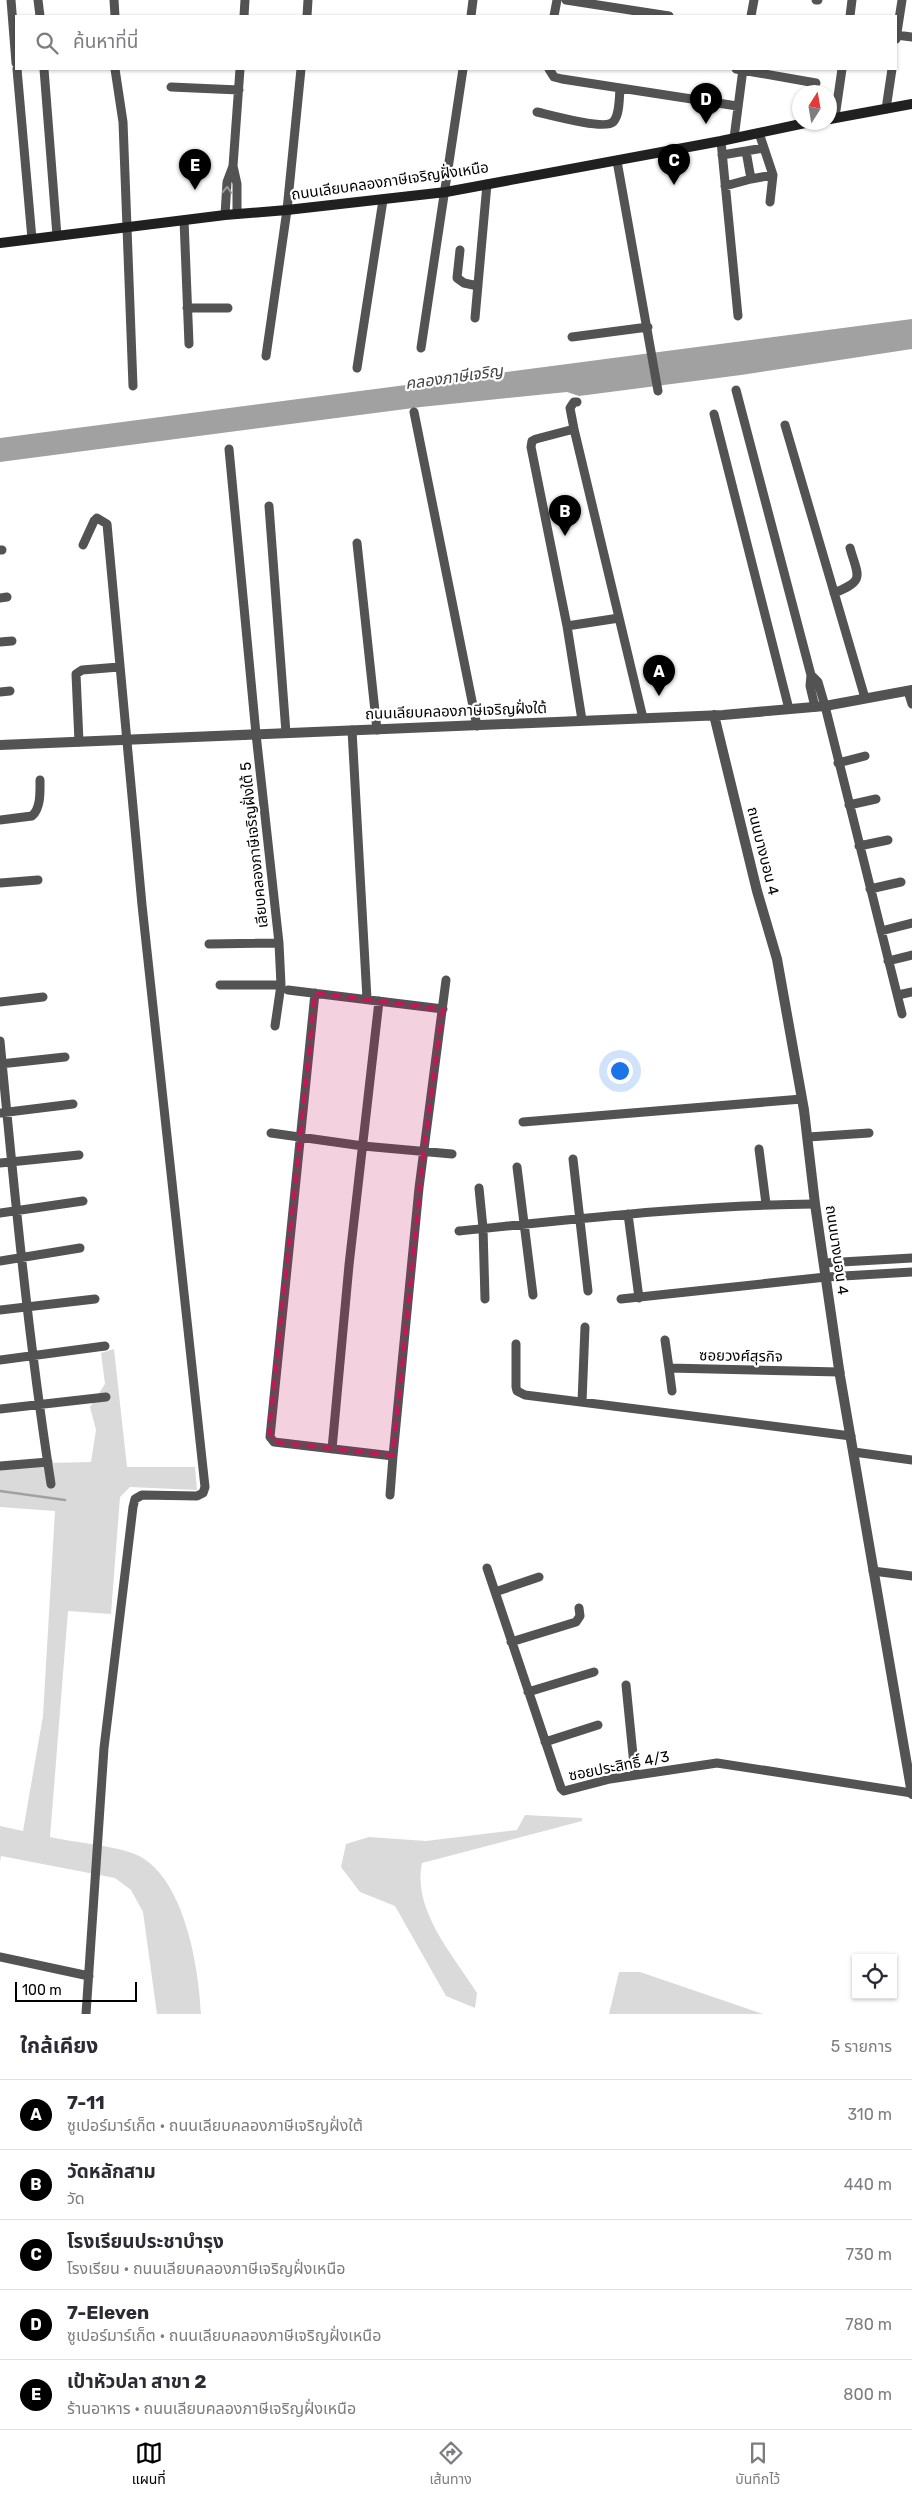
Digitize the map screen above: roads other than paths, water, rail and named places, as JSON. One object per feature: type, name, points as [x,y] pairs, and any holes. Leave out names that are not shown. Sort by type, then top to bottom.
[{"type":"main road","points":[[837,117],[912,104]]},
{"type":"main road","name":"ถนนเลียบคลองภาษีเจริญฝั่งเหนือ","points":[[0,243],[225,215],[446,192],[721,142],[792,126]]},
{"type":"street","points":[[11,0],[15,29]]},
{"type":"street","points":[[38,0],[40,15]]},
{"type":"street","points":[[114,0],[115,15]]},
{"type":"street","points":[[244,15],[245,0]]},
{"type":"street","points":[[307,15],[308,0]]},
{"type":"street","points":[[471,15],[473,0]]},
{"type":"street","points":[[554,15],[557,0]]},
{"type":"street","points":[[566,0],[663,15]]},
{"type":"street","points":[[751,15],[754,0]]},
{"type":"street","points":[[850,15],[852,0]]},
{"type":"street","points":[[897,29],[902,0]]},
{"type":"street","points":[[897,35],[912,37]]},
{"type":"street","points":[[44,70],[57,236]]},
{"type":"street","points":[[115,70],[123,122],[133,386]]},
{"type":"street","points":[[225,215],[227,182],[233,166],[240,70]]},
{"type":"street","points":[[266,356],[287,210],[301,70]]},
{"type":"street","points":[[421,348],[464,70]]},
{"type":"street","points":[[550,70],[554,77],[620,89],[737,106]]},
{"type":"street","points":[[734,138],[741,70]]},
{"type":"street","points":[[747,70],[816,82]]},
{"type":"street","points":[[837,94],[842,70]]},
{"type":"street","points":[[886,109],[892,70]]},
{"type":"street","points":[[17,73],[32,239]]},
{"type":"street","points":[[171,88],[239,90]]},
{"type":"street","points":[[537,112],[598,125],[609,125],[614,122],[617,115],[620,89]]},
{"type":"street","points":[[759,133],[773,175],[770,202]]},
{"type":"street","points":[[721,142],[738,316]]},
{"type":"street","points":[[722,155],[764,148]]},
{"type":"street","points":[[746,151],[752,179]]},
{"type":"street","points":[[618,161],[658,389]]},
{"type":"street","points":[[233,166],[237,184],[237,214]]},
{"type":"street","points":[[725,186],[773,175]]},
{"type":"street","points":[[475,318],[488,184]]},
{"type":"street","points":[[357,368],[383,200]]},
{"type":"street","points":[[184,220],[189,344]]},
{"type":"street","points":[[460,250],[457,278],[464,283],[478,286]]},
{"type":"street","points":[[187,308],[228,308]]},
{"type":"street","points":[[572,337],[648,326]]},
{"type":"street","points":[[736,390],[811,675],[810,686],[820,706],[838,763],[902,1014]]},
{"type":"street","points":[[578,402],[574,402],[570,408],[574,429],[642,718]]},
{"type":"street","points":[[414,412],[477,726]]},
{"type":"street","points":[[714,414],[789,709]]},
{"type":"street","points":[[785,425],[866,698]]},
{"type":"street","points":[[574,429],[536,439],[531,444],[567,626],[582,720]]},
{"type":"street","name":"เลียบคลองภาษีเจริญฝั่งใต้ 5","points":[[209,944],[279,943],[256,734],[229,449]]},
{"type":"street","points":[[269,506],[286,733]]},
{"type":"street","points":[[83,545],[94,521],[97,518],[104,521],[106,524],[126,739],[205,1487],[203,1493],[197,1496],[142,1495],[135,1500],[133,1507],[104,1748],[86,2014]]},
{"type":"street","points":[[357,543],[377,730]]},
{"type":"street","points":[[834,593],[856,582],[857,574],[850,548]]},
{"type":"street","points":[[567,626],[619,618]]},
{"type":"street","points":[[0,642],[12,641]]},
{"type":"street","points":[[80,742],[76,674],[82,670],[119,666]]},
{"type":"street","points":[[910,690],[912,704]]},
{"type":"street","name":"ถนนเลียบคลองภาษีเจริญฝั่งใต้","points":[[0,745],[714,715],[820,706],[910,690]]},
{"type":"street","points":[[0,692],[10,691]]},
{"type":"street","name":"ถนนบางบอน 4","points":[[714,715],[757,891],[777,959],[808,1137],[815,1204],[840,1372],[912,1794]]},
{"type":"street","points":[[352,730],[367,999]]},
{"type":"street","points":[[838,763],[865,756]]},
{"type":"street","points":[[0,820],[32,816],[35,813],[39,798],[40,780]]},
{"type":"street","points":[[848,805],[876,799]]},
{"type":"street","points":[[859,846],[888,840]]},
{"type":"street","points":[[0,883],[38,880]]},
{"type":"street","points":[[870,889],[901,882]]},
{"type":"street","points":[[881,931],[912,923]]},
{"type":"street","points":[[275,1026],[284,987],[279,943]]},
{"type":"street","points":[[888,961],[912,955]]},
{"type":"street","points":[[390,1495],[424,1151],[446,980]]},
{"type":"street","points":[[220,985],[284,987],[315,993],[443,1009]]},
{"type":"street","points":[[898,995],[912,992]]},
{"type":"street","points":[[315,993],[270,1437],[274,1442],[393,1456]]},
{"type":"street","points":[[0,1002],[43,998]]},
{"type":"street","points":[[332,1449],[362,1146],[379,1000]]},
{"type":"street","points":[[0,1041],[4,1112],[23,1258],[38,1404],[51,1484]]},
{"type":"street","points":[[1,1064],[65,1057]]},
{"type":"street","points":[[523,1122],[802,1099]]},
{"type":"street","points":[[4,1112],[73,1104]]},
{"type":"street","points":[[271,1133],[362,1146],[452,1154]]},
{"type":"street","points":[[808,1137],[869,1134]]},
{"type":"street","points":[[759,1149],[766,1204]]},
{"type":"street","points":[[0,1163],[79,1155]]},
{"type":"street","points":[[573,1159],[588,1291]]},
{"type":"street","points":[[517,1167],[533,1295]]},
{"type":"street","points":[[479,1188],[483,1228],[485,1299]]},
{"type":"street","points":[[0,1213],[83,1201]]},
{"type":"street","points":[[458,1231],[628,1214],[766,1204],[815,1204]]},
{"type":"street","points":[[628,1214],[639,1298]]},
{"type":"street","points":[[0,1261],[80,1248]]},
{"type":"street","points":[[824,1263],[912,1258]]},
{"type":"street","points":[[621,1299],[826,1277],[912,1272]]},
{"type":"street","points":[[0,1310],[95,1299]]},
{"type":"street","points":[[582,1402],[585,1327]]},
{"type":"street","points":[[665,1340],[672,1391]]},
{"type":"street","points":[[516,1344],[517,1391],[525,1395],[851,1436]]},
{"type":"street","points":[[0,1360],[105,1346]]},
{"type":"street","name":"ซอยวงศ์สุรกิจ","points":[[669,1368],[840,1372]]},
{"type":"street","points":[[0,1409],[106,1397]]},
{"type":"street","points":[[854,1452],[912,1460]]},
{"type":"street","points":[[0,1466],[48,1462]]},
{"type":"street","name":"ซอยประสิทธิ์ 4/3","points":[[487,1568],[561,1788],[564,1791],[635,1775],[711,1763],[912,1794]]},
{"type":"street","points":[[873,1571],[912,1576]]},
{"type":"street","points":[[495,1592],[539,1577]]},
{"type":"street","points":[[511,1642],[576,1622],[580,1616],[579,1608]]},
{"type":"street","points":[[528,1692],[594,1672]]},
{"type":"street","points":[[626,1685],[635,1775]]},
{"type":"street","points":[[546,1742],[598,1725]]},
{"type":"street","points":[[0,1958],[89,1976]]},
{"type":"waterway","points":[[0,1491],[65,1500]]},
{"type":"place","name":"7-Eleven","points":[[706,124]]},
{"type":"place","name":"โรงเรียนประชาบำรุง","points":[[674,185]]},
{"type":"place","name":"เป้าหัวปลา สาขา 2","points":[[195,190]]},
{"type":"place","name":"วัดหลักสาม","points":[[565,536]]},
{"type":"place","name":"7-11","points":[[659,696]]},
{"type":"water label","name":"คลองภาษีเจริญ","points":[[454,377]]}]
